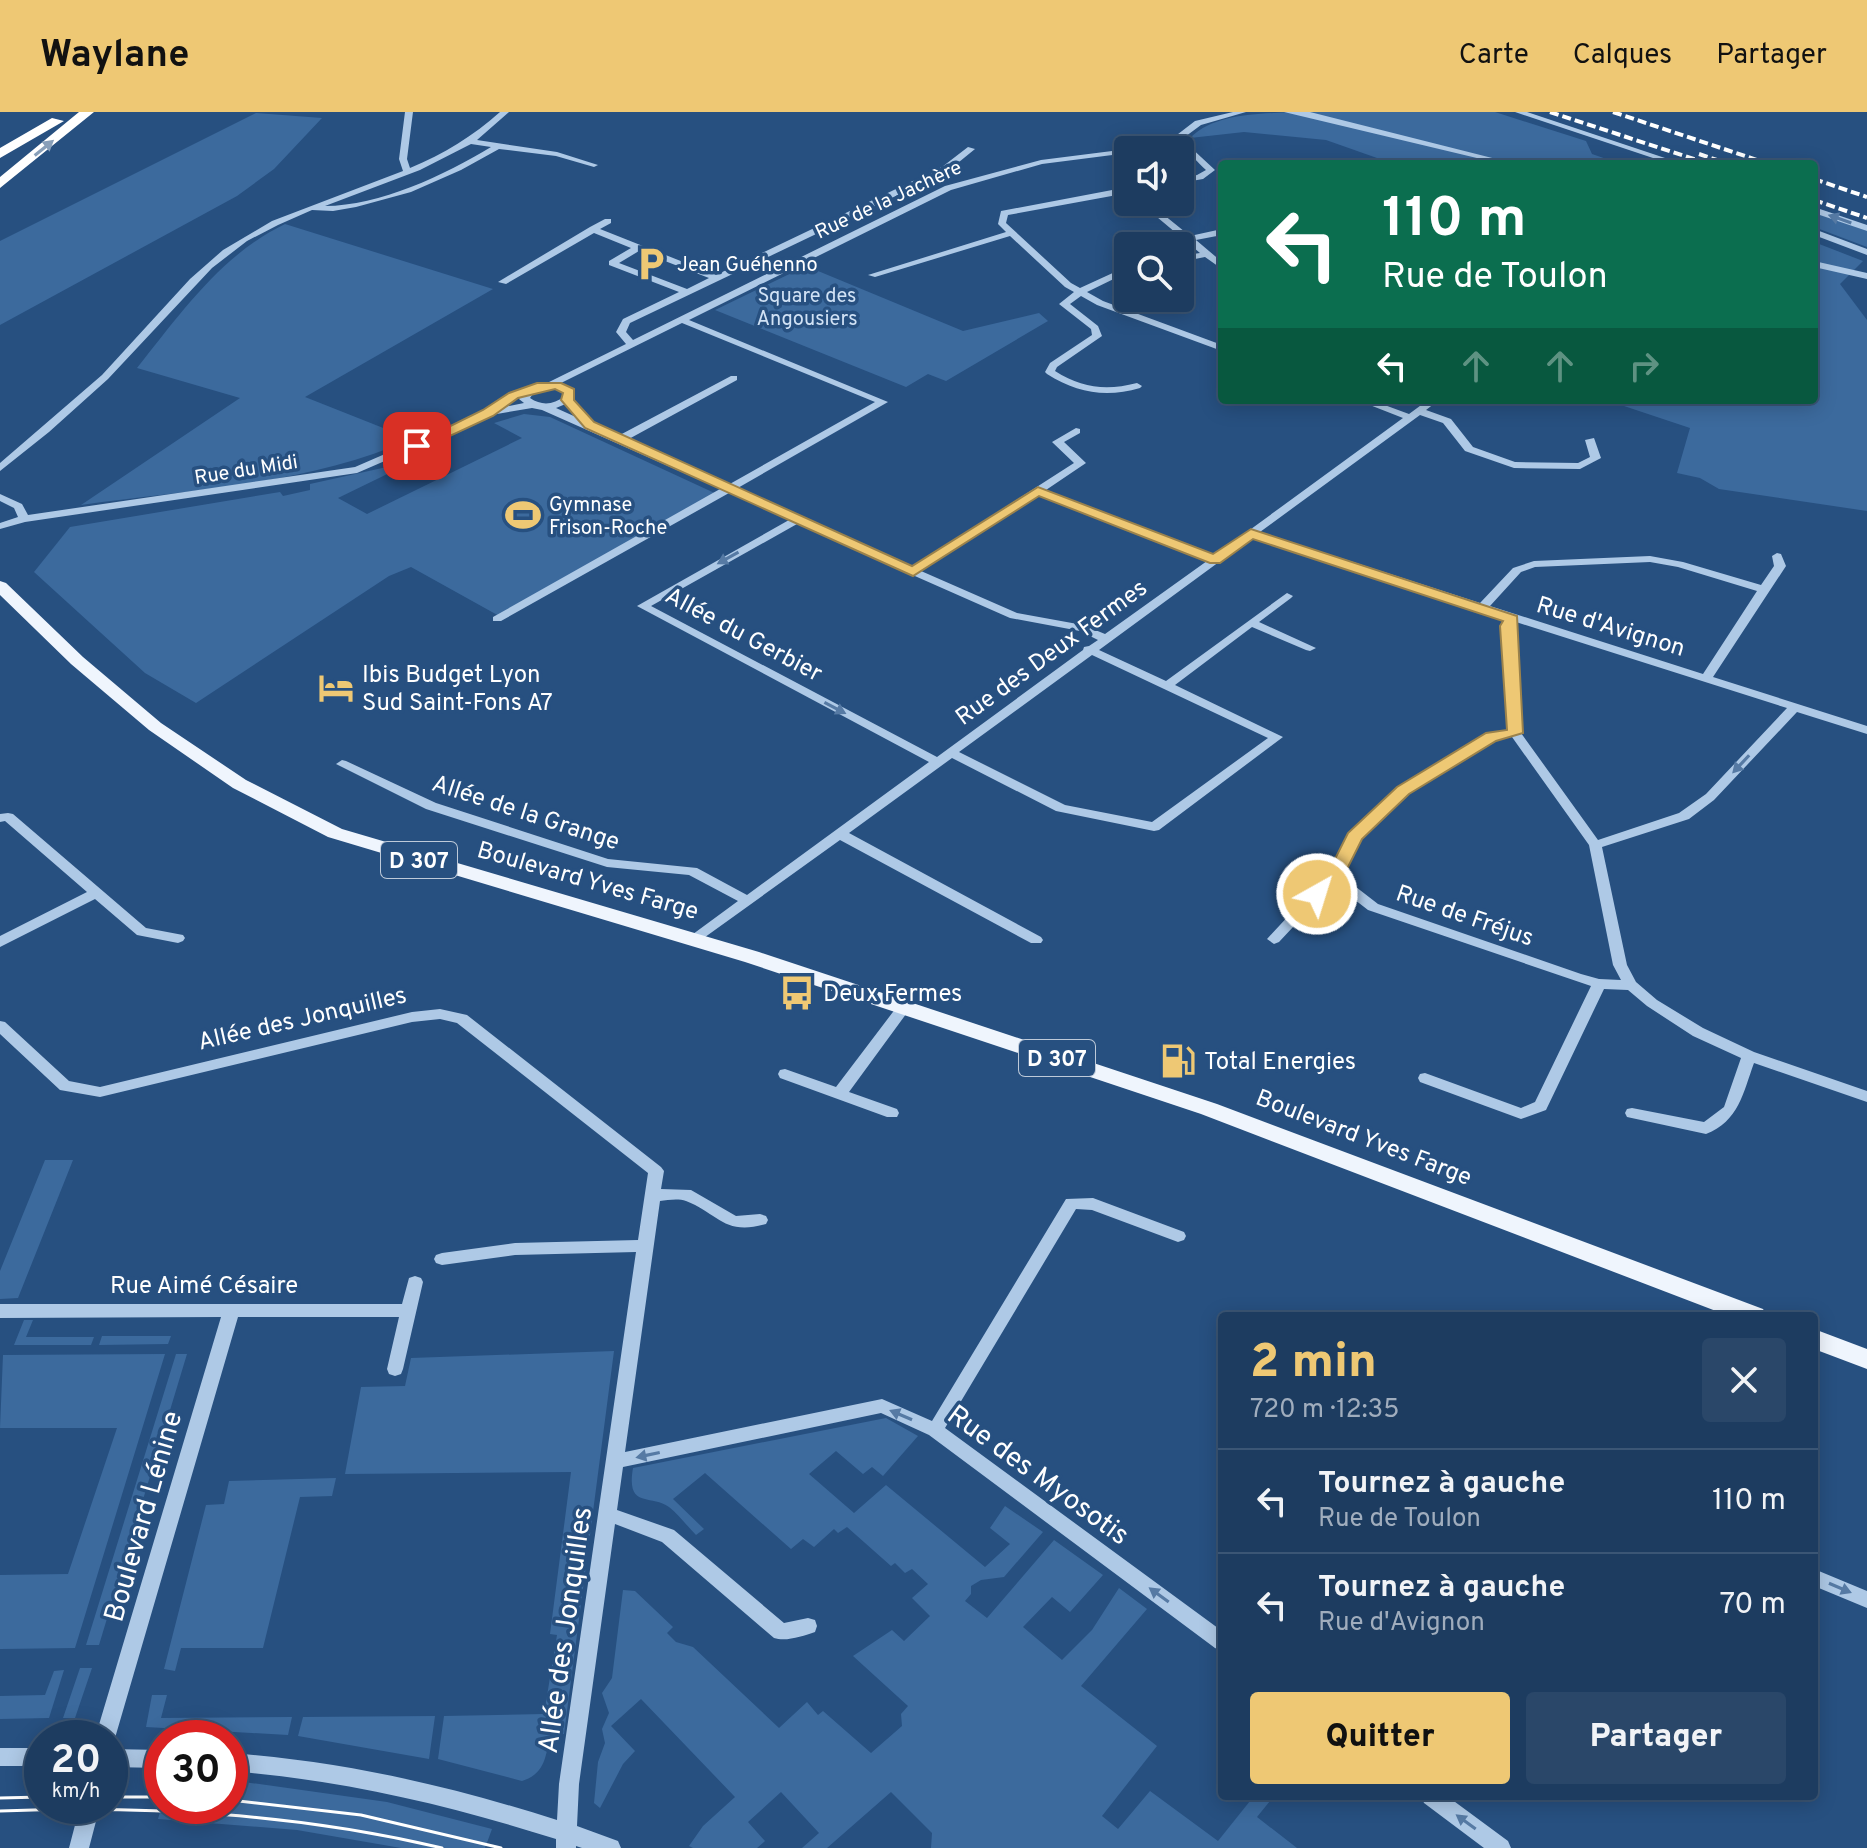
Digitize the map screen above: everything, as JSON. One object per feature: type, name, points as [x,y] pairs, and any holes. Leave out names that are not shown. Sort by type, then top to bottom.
[{"type":"highway","points":[[0,141],[51,112]]},
{"type":"highway","points":[[0,154],[73,112]]},
{"type":"highway","points":[[0,184],[87,112]]},
{"type":"main road","name":"Boulevard Yves Farge","points":[[0,586],[103,687],[164,736],[285,812],[388,851],[694,940],[1209,1109],[1744,1312]]},
{"type":"main road","points":[[1818,1341],[1867,1359]]},
{"type":"street","points":[[407,170],[403,159],[409,112]]},
{"type":"street","points":[[0,468],[119,364],[214,261],[243,240],[307,208],[407,170],[470,141],[505,112]]},
{"type":"street","points":[[1181,136],[1198,123],[1242,112]]},
{"type":"street","points":[[1288,112],[1305,113],[1496,160]]},
{"type":"street","points":[[1519,112],[1667,160]]},
{"type":"street","points":[[470,141],[557,154],[594,165]]},
{"type":"street","points":[[307,208],[331,210],[358,204],[456,167],[498,146]]},
{"type":"street","points":[[630,343],[621,332],[626,321],[945,169],[971,149]]},
{"type":"street","name":"Rue de la Jachère","points":[[550,385],[948,188],[1041,162],[1114,153]]},
{"type":"street","points":[[1194,155],[1211,170]]},
{"type":"street","points":[[1194,178],[1218,169]]},
{"type":"street","points":[[1114,193],[1004,213],[1002,224],[1080,292],[1100,303],[1218,347]]},
{"type":"street","points":[[1818,211],[1867,228]]},
{"type":"street","points":[[1160,216],[1180,232]]},
{"type":"street","points":[[503,282],[608,221]]},
{"type":"street","points":[[593,229],[717,278]]},
{"type":"street","points":[[872,275],[1012,233]]},
{"type":"street","points":[[1194,238],[1218,233]]},
{"type":"street","points":[[1818,234],[1867,252]]},
{"type":"street","points":[[1194,243],[1218,262]]},
{"type":"street","points":[[638,248],[612,263],[687,292]]},
{"type":"street","points":[[1194,256],[1206,254]]},
{"type":"street","points":[[1818,265],[1867,276]]},
{"type":"street","points":[[1114,276],[1080,292],[1064,304],[1095,328],[1097,336],[1053,365],[1050,372],[1096,392],[1114,394],[1137,386]]},
{"type":"street","points":[[497,619],[883,402],[680,319]]},
{"type":"street","name":"Rue de la Jachère","points":[[567,395],[590,363]]},
{"type":"street","points":[[621,439],[734,378]]},
{"type":"street","points":[[550,385],[567,395],[589,425]]},
{"type":"street","name":"Rue du Midi","points":[[488,413],[497,405],[527,391],[550,385]]},
{"type":"street","points":[[527,391],[524,399],[531,405]]},
{"type":"street","points":[[544,407],[567,395]]},
{"type":"street","points":[[1377,404],[1447,421],[1469,449],[1514,465],[1580,466],[1596,458],[1590,440]]},
{"type":"street","name":"Rue des Deux Fermes","points":[[694,940],[745,899],[951,753],[1088,649],[1428,404]]},
{"type":"street","name":"Rue du Midi","points":[[0,526],[24,519],[357,470],[488,413],[531,405],[544,407]]},
{"type":"street","points":[[544,407],[1014,616],[1083,628],[1104,638]]},
{"type":"street","points":[[913,571],[1081,463],[1057,442],[1076,431]]},
{"type":"street","points":[[1038,491],[1215,560]]},
{"type":"street","points":[[0,497],[18,506],[24,519]]},
{"type":"street","name":"Allée du Gerbier","points":[[796,520],[643,606],[938,762]]},
{"type":"street","name":"Rue d'Avignon","points":[[1251,533],[1480,609],[1867,730]]},
{"type":"street","points":[[1706,679],[1780,566],[1777,556]]},
{"type":"street","points":[[1480,609],[1517,570],[1534,564],[1650,559],[1679,564],[1764,589]]},
{"type":"street","points":[[1166,686],[1287,596]]},
{"type":"street","points":[[1512,619],[1508,626],[1515,733],[1595,845],[1620,965],[1631,985],[1652,1003],[1698,1032],[1749,1056],[1867,1097]]},
{"type":"street","points":[[1252,623],[1310,648]]},
{"type":"street","points":[[951,753],[1061,808],[1154,827],[1277,737],[1088,649]]},
{"type":"street","points":[[1595,845],[1684,816],[1710,797],[1795,707]]},
{"type":"street","points":[[1274,939],[1338,871],[1354,837],[1403,791],[1491,737],[1515,733]]},
{"type":"street","name":"Allée de la Grange","points":[[342,764],[431,806],[607,863],[692,871],[745,899]]},
{"type":"street","points":[[0,818],[8,817],[142,932],[178,938]]},
{"type":"street","points":[[838,833],[1036,940]]},
{"type":"street","name":"Rue de Fréjus","points":[[1338,871],[1351,890],[1373,907],[1599,984],[1631,985]]},
{"type":"street","points":[[0,942],[97,893]]},
{"type":"street","points":[[1425,1078],[1521,1114],[1541,1106],[1599,984]]},
{"type":"street","points":[[839,1094],[904,1007]]},
{"type":"street","name":"Allée des Jonquilles","points":[[7,1045],[65,1086],[100,1092],[412,1017],[451,1016],[462,1019],[656,1171],[610,1515],[569,1784],[566,1840]]},
{"type":"street","points":[[0,1026],[7,1045]]},
{"type":"street","points":[[1632,1113],[1706,1128],[1730,1110],[1749,1056]]},
{"type":"street","points":[[785,1074],[892,1113]]},
{"type":"street","points":[[653,1195],[686,1194],[734,1222],[760,1220]]},
{"type":"street","points":[[935,1430],[1072,1203],[1093,1204],[1178,1236]]},
{"type":"street","points":[[442,1259],[515,1249],[646,1246]]},
{"type":"street","points":[[395,1369],[415,1282]]},
{"type":"street","name":"Boulevard Lénine","points":[[110,1720],[232,1309]]},
{"type":"street","name":"Rue Aimé Césaire","points":[[0,1311],[408,1310]]},
{"type":"street","name":"Rue des Myosotis","points":[[617,1461],[882,1406],[935,1430],[1218,1639]]},
{"type":"street","points":[[610,1515],[668,1536],[781,1632],[808,1626]]},
{"type":"street","points":[[1818,1579],[1867,1600]]},
{"type":"street","points":[[0,1757],[24,1757]]},
{"type":"street","points":[[248,1763],[293,1765],[398,1785],[566,1840],[611,1848]]},
{"type":"street","points":[[1436,1800],[1501,1848]]},
{"type":"street","points":[[79,1848],[85,1824]]},
{"type":"green space","points":[[1293,112],[1495,112],[1586,141],[1592,154],[1609,160],[1383,160],[1326,140],[1244,132],[1192,136],[1225,119]]},
{"type":"green space","points":[[256,113],[322,118],[274,169],[237,196],[0,325],[0,241]]},
{"type":"green space","points":[[1818,213],[1867,231],[1867,247],[1818,229]]},
{"type":"green space","points":[[285,224],[493,289],[305,397],[411,439],[373,454],[291,476],[81,505],[240,398],[137,368],[186,306],[222,269],[262,237]]},
{"type":"green space","points":[[1818,244],[1863,261],[1840,284],[1867,320],[1867,511],[1719,489],[1700,478],[1677,473],[1690,428],[1618,404],[1818,404]]},
{"type":"green space","name":"Square des Angousiers","points":[[806,266],[963,331],[1039,313],[1048,321],[946,381],[928,374],[906,387],[715,310]]},
{"type":"green space","points":[[524,414],[550,417],[721,496],[501,617],[411,567],[389,576],[196,703],[145,673],[34,572],[70,527],[280,492],[283,496],[310,490],[310,484],[414,461],[338,498],[367,514],[522,438],[494,423]]},
{"type":"green space","points":[[45,1160],[73,1160],[18,1298],[0,1299],[0,1271]]},
{"type":"green space","points":[[24,1320],[33,1320],[26,1337],[94,1337],[91,1345],[14,1345]]},
{"type":"green space","points":[[102,1336],[171,1336],[168,1344],[99,1345]]},
{"type":"green space","points":[[614,1351],[564,1734],[550,1735],[540,1769],[522,1781],[438,1759],[444,1716],[544,1714],[557,1635],[550,1634],[571,1472],[345,1474],[361,1387],[405,1386],[411,1358]]},
{"type":"green space","points":[[165,1354],[75,1648],[0,1649],[0,1575],[68,1574],[117,1428],[0,1428],[3,1355]]},
{"type":"green space","points":[[176,1354],[187,1354],[99,1645],[86,1645]]},
{"type":"green space","points":[[886,1418],[918,1436],[883,1476],[872,1467],[863,1474],[836,1451],[809,1474],[854,1513],[886,1485],[985,1567],[1010,1544],[990,1528],[1005,1506],[1043,1532],[1004,1577],[981,1580],[971,1586],[971,1594],[965,1601],[987,1618],[1054,1540],[1103,1575],[1070,1612],[1052,1597],[1023,1627],[1062,1660],[1092,1630],[1119,1588],[1147,1609],[1081,1686],[1157,1746],[1102,1816],[1118,1829],[1150,1791],[1218,1841],[1251,1800],[1271,1800],[1257,1817],[1297,1848],[931,1848],[932,1833],[891,1792],[827,1848],[802,1848],[819,1833],[781,1792],[748,1822],[765,1841],[757,1848],[693,1848],[689,1846],[703,1826],[735,1797],[641,1699],[611,1726],[635,1751],[623,1764],[600,1808],[594,1803],[598,1762],[605,1743],[602,1729],[609,1713],[602,1693],[612,1678],[623,1590],[635,1591],[673,1627],[667,1633],[676,1642],[693,1647],[779,1728],[807,1702],[818,1715],[823,1711],[871,1753],[902,1726],[901,1714],[908,1706],[853,1656],[892,1630],[904,1641],[930,1616],[912,1598],[928,1584],[912,1569],[905,1573],[895,1563],[891,1566],[847,1527],[838,1533],[834,1529],[814,1547],[803,1539],[791,1549],[705,1473],[673,1499],[704,1529],[696,1535],[669,1507],[636,1495],[632,1481],[633,1468]]},
{"type":"green space","points":[[336,1478],[332,1496],[300,1497],[263,1648],[181,1648],[175,1671],[164,1669],[206,1505],[224,1504],[229,1481]]},
{"type":"green space","points":[[80,1668],[92,1668],[75,1718],[63,1718]]},
{"type":"green space","points":[[64,1670],[49,1718],[0,1719],[0,1696],[45,1695],[54,1671]]},
{"type":"green space","points":[[152,1695],[167,1695],[161,1718],[292,1717],[288,1735],[248,1733],[248,1720],[147,1720]]},
{"type":"green space","points":[[435,1716],[429,1759],[298,1736],[303,1717]]},
{"type":"green space","points":[[248,1783],[387,1802],[492,1829],[485,1848],[401,1848],[297,1830],[221,1824],[248,1824]]},
{"type":"tram line","points":[[0,1798],[24,1797]]},
{"type":"tram line","points":[[128,1797],[144,1797]]},
{"type":"tram line","points":[[248,1802],[361,1815],[501,1848]]},
{"type":"tram line","points":[[0,1811],[112,1810],[222,1814],[332,1827],[442,1848]]},
{"type":"railway","points":[[1550,112],[1697,160]]},
{"type":"railway","points":[[1613,112],[1757,160]]},
{"type":"railway","points":[[1699,154],[1717,160]]},
{"type":"railway","points":[[1818,180],[1867,197]]},
{"type":"railway","points":[[1818,201],[1867,218]]},
{"type":"place","name":"Jean Guéhenno","points":[[651,264]]},
{"type":"place","name":"Gymnase Frison-Roche","points":[[523,515]]},
{"type":"place","name":"Ibis Budget Lyon Sud Saint-Fons A7","points":[[336,688]]},
{"type":"place","name":"Deux Fermes","points":[[797,993]]},
{"type":"place","name":"Total Energies","points":[[1178,1061]]},
{"type":"route","points":[[417,446],[488,413],[514,396],[543,385],[557,385],[570,392],[567,400],[589,425],[913,571],[1038,491],[1215,560],[1251,533],[1512,619],[1508,626],[1515,733],[1491,737],[1403,791],[1354,837],[1338,871],[1317,894]]}]
